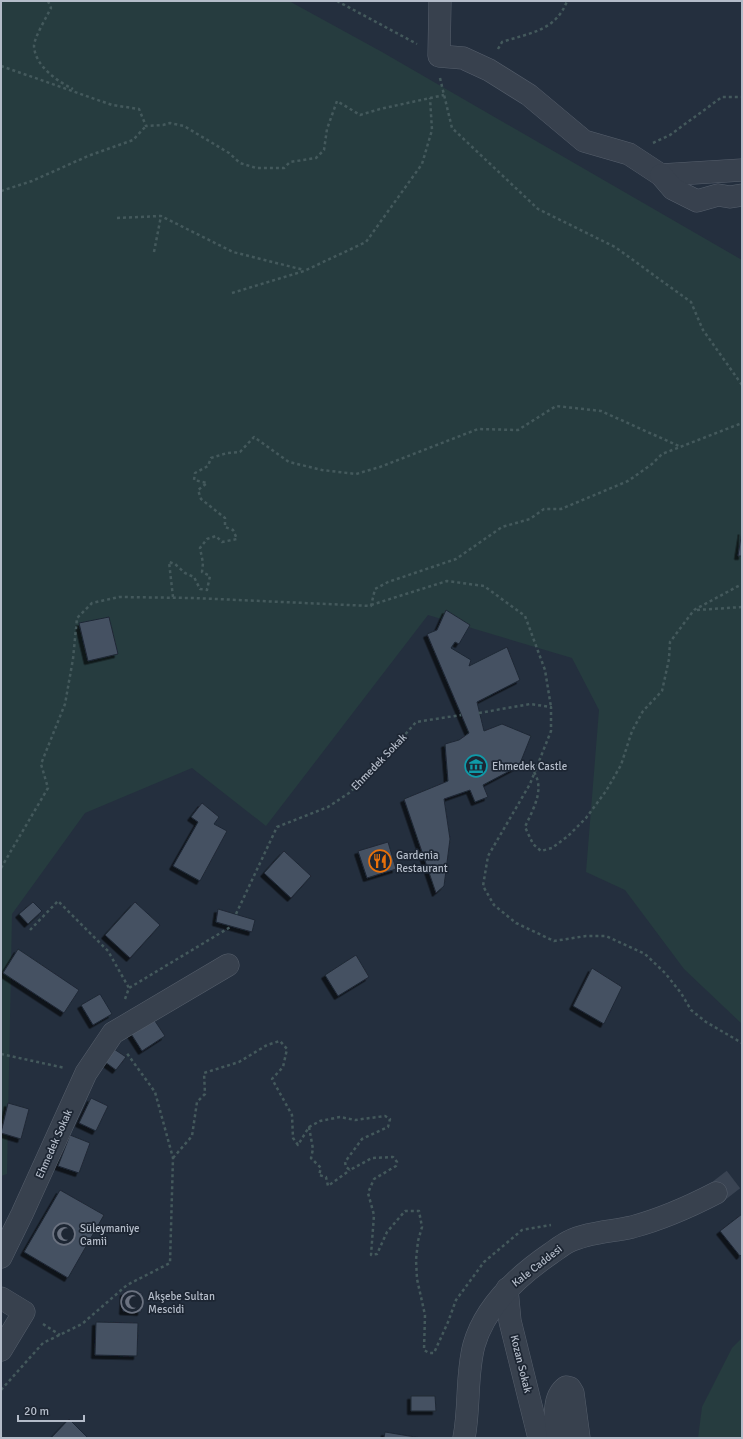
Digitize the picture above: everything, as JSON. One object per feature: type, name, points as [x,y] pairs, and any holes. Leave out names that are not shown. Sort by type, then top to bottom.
[{"type":"street","points":[[440,1],[439,56],[463,58],[489,70],[529,95],[584,141],[628,154],[661,175],[673,189],[697,201],[718,195],[730,197],[742,195]]},
{"type":"street","points":[[661,175],[742,170]]},
{"type":"street","name":"Ehmedek Sokak","points":[[1,1257],[86,1073],[113,1033],[228,965]]},
{"type":"street","name":"Kale Caddesi","points":[[464,1438],[467,1422],[471,1362],[474,1344],[485,1319],[508,1289],[540,1261],[568,1242],[597,1232],[631,1227],[672,1215],[716,1193]]},
{"type":"street","name":"Kozan Sokak","points":[[508,1289],[510,1321],[539,1438]]},
{"type":"street","points":[[1,1298],[24,1312],[1,1350]]},
{"type":"street","points":[[558,1438],[557,1399],[560,1391],[566,1387],[570,1388],[574,1393],[579,1438]]},
{"type":"path","points":[[48,1],[51,8],[34,45],[38,59],[57,81],[82,94]]},
{"type":"path","points":[[337,1],[439,56],[437,62],[452,128],[538,209],[615,247],[691,302],[703,330],[742,385]]},
{"type":"path","points":[[489,70],[502,42],[549,26],[564,9],[566,1]]},
{"type":"path","points":[[1,66],[112,105],[140,109],[146,126]]},
{"type":"path","points":[[1,191],[32,181],[88,156],[133,140],[146,126],[170,123],[184,126],[229,153],[240,163],[256,168],[284,168],[290,162],[316,158],[324,150],[327,129],[337,100],[360,115],[380,109],[444,96]]},
{"type":"path","points":[[628,154],[670,135],[722,97],[742,97]]},
{"type":"path","points":[[232,293],[304,271],[366,242],[422,164],[432,130],[430,98]]},
{"type":"path","points":[[117,218],[161,216],[233,252],[304,271]]},
{"type":"path","points":[[154,252],[161,216]]},
{"type":"path","points":[[173,597],[169,562],[175,564],[185,573],[194,577],[200,589],[207,590],[210,576],[202,572],[200,548],[207,539],[216,536],[222,542],[237,539],[233,530],[225,527],[225,518],[201,499],[198,490],[207,483],[194,480],[195,473],[208,466],[211,458],[227,452],[240,452],[254,437],[289,462],[322,470],[356,474],[380,467],[478,428],[518,430],[556,406],[601,410],[681,447]]},
{"type":"path","points":[[371,606],[375,589],[388,582],[456,559],[502,527],[530,518],[544,509],[561,509],[628,481],[652,464],[662,454],[742,423]]},
{"type":"path","points":[[1,868],[48,788],[41,764],[64,704],[73,659],[77,618],[92,604],[119,597],[173,597],[371,606],[447,581],[484,586],[524,616],[545,670],[551,707],[551,731],[530,784],[488,856],[483,886],[494,905],[516,923],[554,941],[586,936],[606,936],[645,954],[666,973],[681,993],[691,1010],[706,1022],[742,1043]]},
{"type":"path","points":[[534,772],[539,780],[540,790],[525,827],[533,844],[541,851],[552,848],[568,836],[586,818],[606,791],[621,765],[632,731],[643,711],[662,691],[670,659],[670,642],[694,610],[742,584]]},
{"type":"path","points":[[694,610],[742,607]]},
{"type":"path","points":[[480,713],[530,704],[551,707]]},
{"type":"path","name":"Ehmedek Sokak","points":[[236,914],[277,826],[328,807],[349,793],[376,768],[416,722],[461,715]]},
{"type":"path","points":[[30,930],[58,901],[108,951],[129,988]]},
{"type":"path","points":[[125,1001],[129,988],[232,926]]},
{"type":"path","points":[[1,1390],[43,1343],[82,1324],[127,1285],[170,1263],[174,1158],[155,1092],[113,1033]]},
{"type":"path","points":[[174,1158],[192,1136],[197,1102],[205,1094],[204,1073],[240,1062],[263,1048],[280,1041],[287,1049],[283,1067],[272,1079],[292,1115],[293,1138],[298,1145],[309,1127],[320,1121],[340,1117],[355,1120],[386,1116],[390,1119],[388,1127],[362,1139],[345,1162],[346,1167],[350,1170]]},
{"type":"path","points":[[1,1054],[86,1073]]},
{"type":"path","points":[[309,1127],[313,1149],[311,1158],[321,1168],[319,1175],[326,1177],[328,1186],[350,1170],[372,1158],[393,1157],[398,1162],[396,1166],[374,1179],[368,1193],[374,1216],[371,1255],[377,1254],[387,1232],[405,1211],[419,1211],[422,1226],[418,1240],[417,1279],[425,1315],[424,1350],[430,1353],[434,1354],[456,1300],[470,1279],[484,1262],[504,1243],[522,1230],[557,1224],[568,1242]]},
{"type":"green space","points":[[1,1],[289,1],[382,52],[742,260],[742,1024],[684,969],[625,890],[586,872],[599,710],[572,658],[428,615],[266,826],[192,768],[85,813],[12,914],[7,1174],[1,1176]]},
{"type":"green space","points":[[742,1338],[742,1438],[698,1438],[702,1407],[732,1348]]},
{"type":"building","points":[[742,531],[742,556],[738,556]]},
{"type":"building","points":[[446,610],[470,625],[459,644],[455,642],[451,648],[471,660],[469,666],[507,647],[520,680],[477,702],[484,731],[502,724],[531,736],[519,766],[483,785],[488,797],[475,802],[470,790],[444,799],[450,839],[444,886],[436,893],[404,799],[448,781],[445,744],[459,740],[469,733],[427,634],[437,630]]},
{"type":"building","points":[[109,617],[118,654],[88,661],[79,623]]},
{"type":"building","points":[[202,803],[219,817],[214,824],[227,831],[200,881],[173,866],[198,822],[191,817]]},
{"type":"building","points":[[388,842],[396,869],[367,878],[358,851]]},
{"type":"building","points":[[284,851],[311,876],[291,898],[264,873]]},
{"type":"building","points":[[33,902],[42,911],[28,924],[19,914]]},
{"type":"building","points":[[135,902],[160,925],[130,958],[105,935]]},
{"type":"building","points":[[218,909],[255,920],[252,932],[216,922]]},
{"type":"building","points":[[18,949],[79,990],[64,1013],[3,973]]},
{"type":"building","points":[[356,955],[369,977],[338,996],[325,975]]},
{"type":"building","points":[[592,968],[622,987],[604,1024],[573,1006]]},
{"type":"building","points":[[100,994],[112,1014],[93,1025],[81,1005]]},
{"type":"building","points":[[151,1015],[165,1036],[142,1051],[128,1029]]},
{"type":"building","points":[[114,1049],[126,1057],[116,1070],[105,1062]]},
{"type":"building","points":[[91,1098],[108,1106],[96,1131],[79,1123]]},
{"type":"building","points":[[8,1103],[29,1109],[21,1139],[1,1133]]},
{"type":"building","points":[[70,1135],[90,1143],[79,1173],[58,1166]]},
{"type":"building","name":"Süleymaniye Camii","points":[[60,1190],[104,1215],[68,1278],[24,1252]]},
{"type":"building","points":[[742,1214],[742,1254],[740,1256],[720,1231]]},
{"type":"building","name":"Akşebe Sultan Mescidi","points":[[124,1292],[142,1293],[141,1312],[123,1311]]},
{"type":"building","points":[[96,1322],[138,1323],[137,1356],[95,1355]]},
{"type":"building","points":[[411,1396],[435,1396],[436,1411],[411,1411]]},
{"type":"building","points":[[69,1419],[88,1438],[51,1438]]},
{"type":"building","points":[[385,1432],[421,1438],[384,1438]]},
{"type":"tunnel","points":[[716,1193],[742,1173]]},
{"type":"place","name":"Ehmedek Castle","points":[[476,766]]},
{"type":"place","name":"Gardenia Restaurant","points":[[380,861]]},
{"type":"place","name":"Süleymaniye Camii","points":[[64,1234]]},
{"type":"place","name":"Akşebe Sultan Mescidi","points":[[132,1302]]}]
